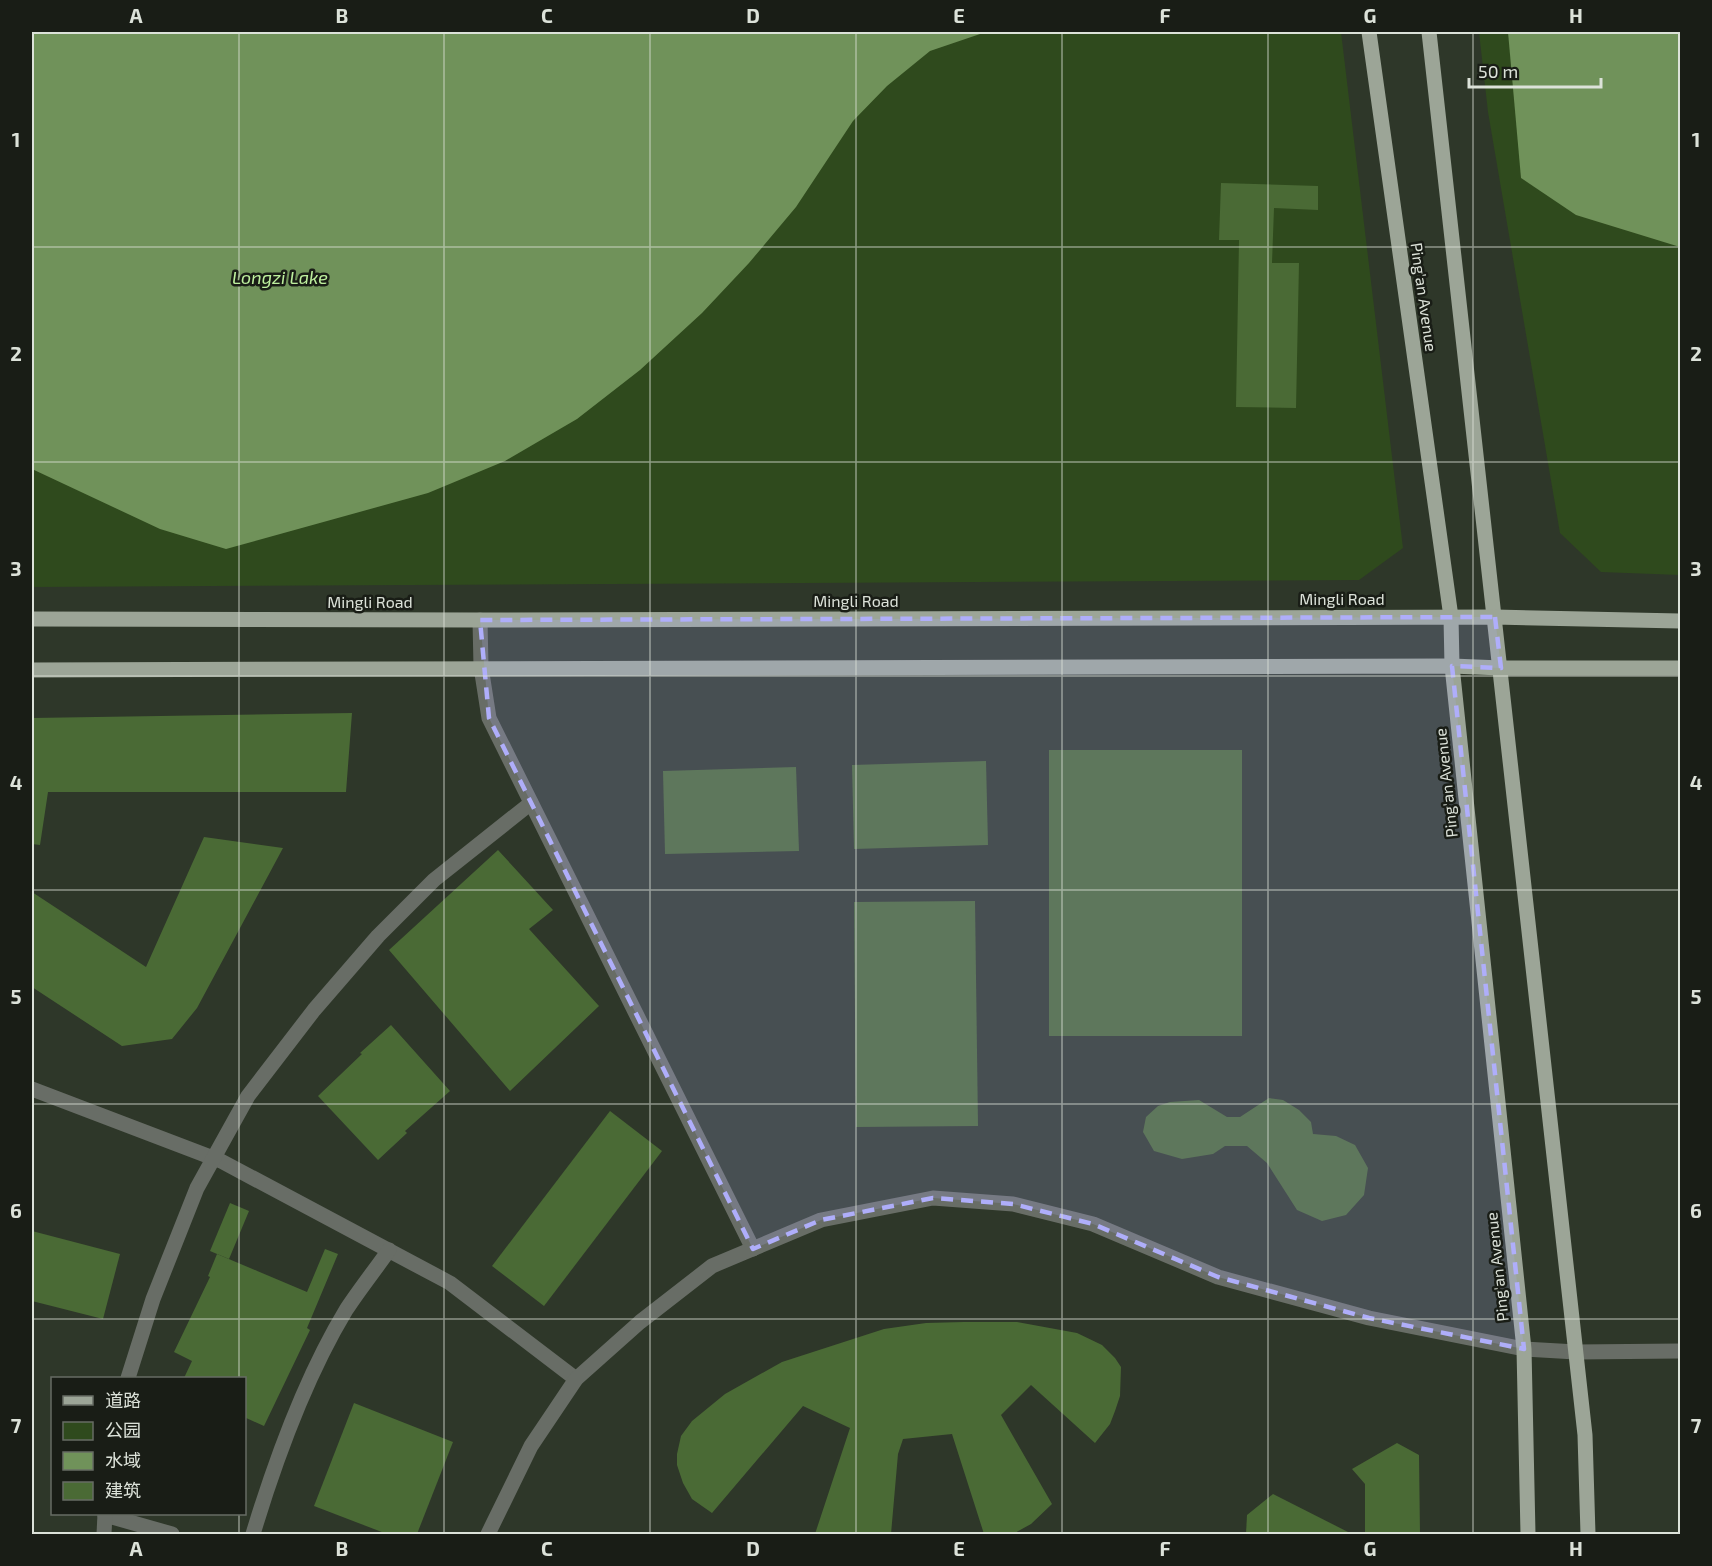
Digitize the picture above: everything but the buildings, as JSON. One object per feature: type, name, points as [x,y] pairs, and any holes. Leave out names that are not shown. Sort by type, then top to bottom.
[{"type":"main road","name":"Ping'an Avenue","points":[[1369,32],[1451,617],[1452,666],[1524,1348],[1528,1534]]},
{"type":"main road","name":"Ping'an Avenue","points":[[1429,32],[1586,1435],[1588,1534]]},
{"type":"main road","name":"Mingli Road","points":[[32,619],[1495,617],[1680,621]]},
{"type":"main road","points":[[32,670],[1452,666],[1680,668]]},
{"type":"street","points":[[480,620],[481,668],[489,718],[753,1249]]},
{"type":"street","points":[[128,1377],[153,1299],[197,1188],[248,1096],[314,1010],[378,936],[434,880],[531,803]]},
{"type":"street","points":[[32,1089],[214,1158],[450,1283],[576,1379]]},
{"type":"street","points":[[492,1533],[531,1446],[576,1379],[640,1322],[712,1266],[821,1220],[933,1198],[1013,1204],[1093,1224],[1218,1277],[1369,1318],[1524,1348],[1576,1352],[1680,1352]]},
{"type":"street","points":[[253,1534],[303,1392],[346,1311],[388,1250]]},
{"type":"street","points":[[104,1534],[105,1515]]},
{"type":"street","points":[[108,1515],[172,1534]]},
{"type":"highlighted area","points":[[1495,617],[1501,668],[1452,666],[1524,1349],[1369,1318],[1218,1277],[1093,1224],[1013,1204],[933,1198],[821,1220],[753,1249],[489,718],[480,620]]},
{"type":"green space","points":[[32,32],[1341,32],[1403,548],[1359,580],[32,587]]},
{"type":"green space","points":[[1479,32],[1680,32],[1680,575],[1601,572],[1560,533],[1488,112]]},
{"type":"water","name":"Longzi Lake","points":[[32,32],[1021,32],[983,33],[930,51],[887,86],[853,121],[796,207],[749,263],[702,313],[640,370],[577,419],[505,461],[428,493],[226,549],[160,529],[32,469]]},
{"type":"water","points":[[1508,32],[1680,32],[1680,247],[1576,215],[1521,178]]}]
